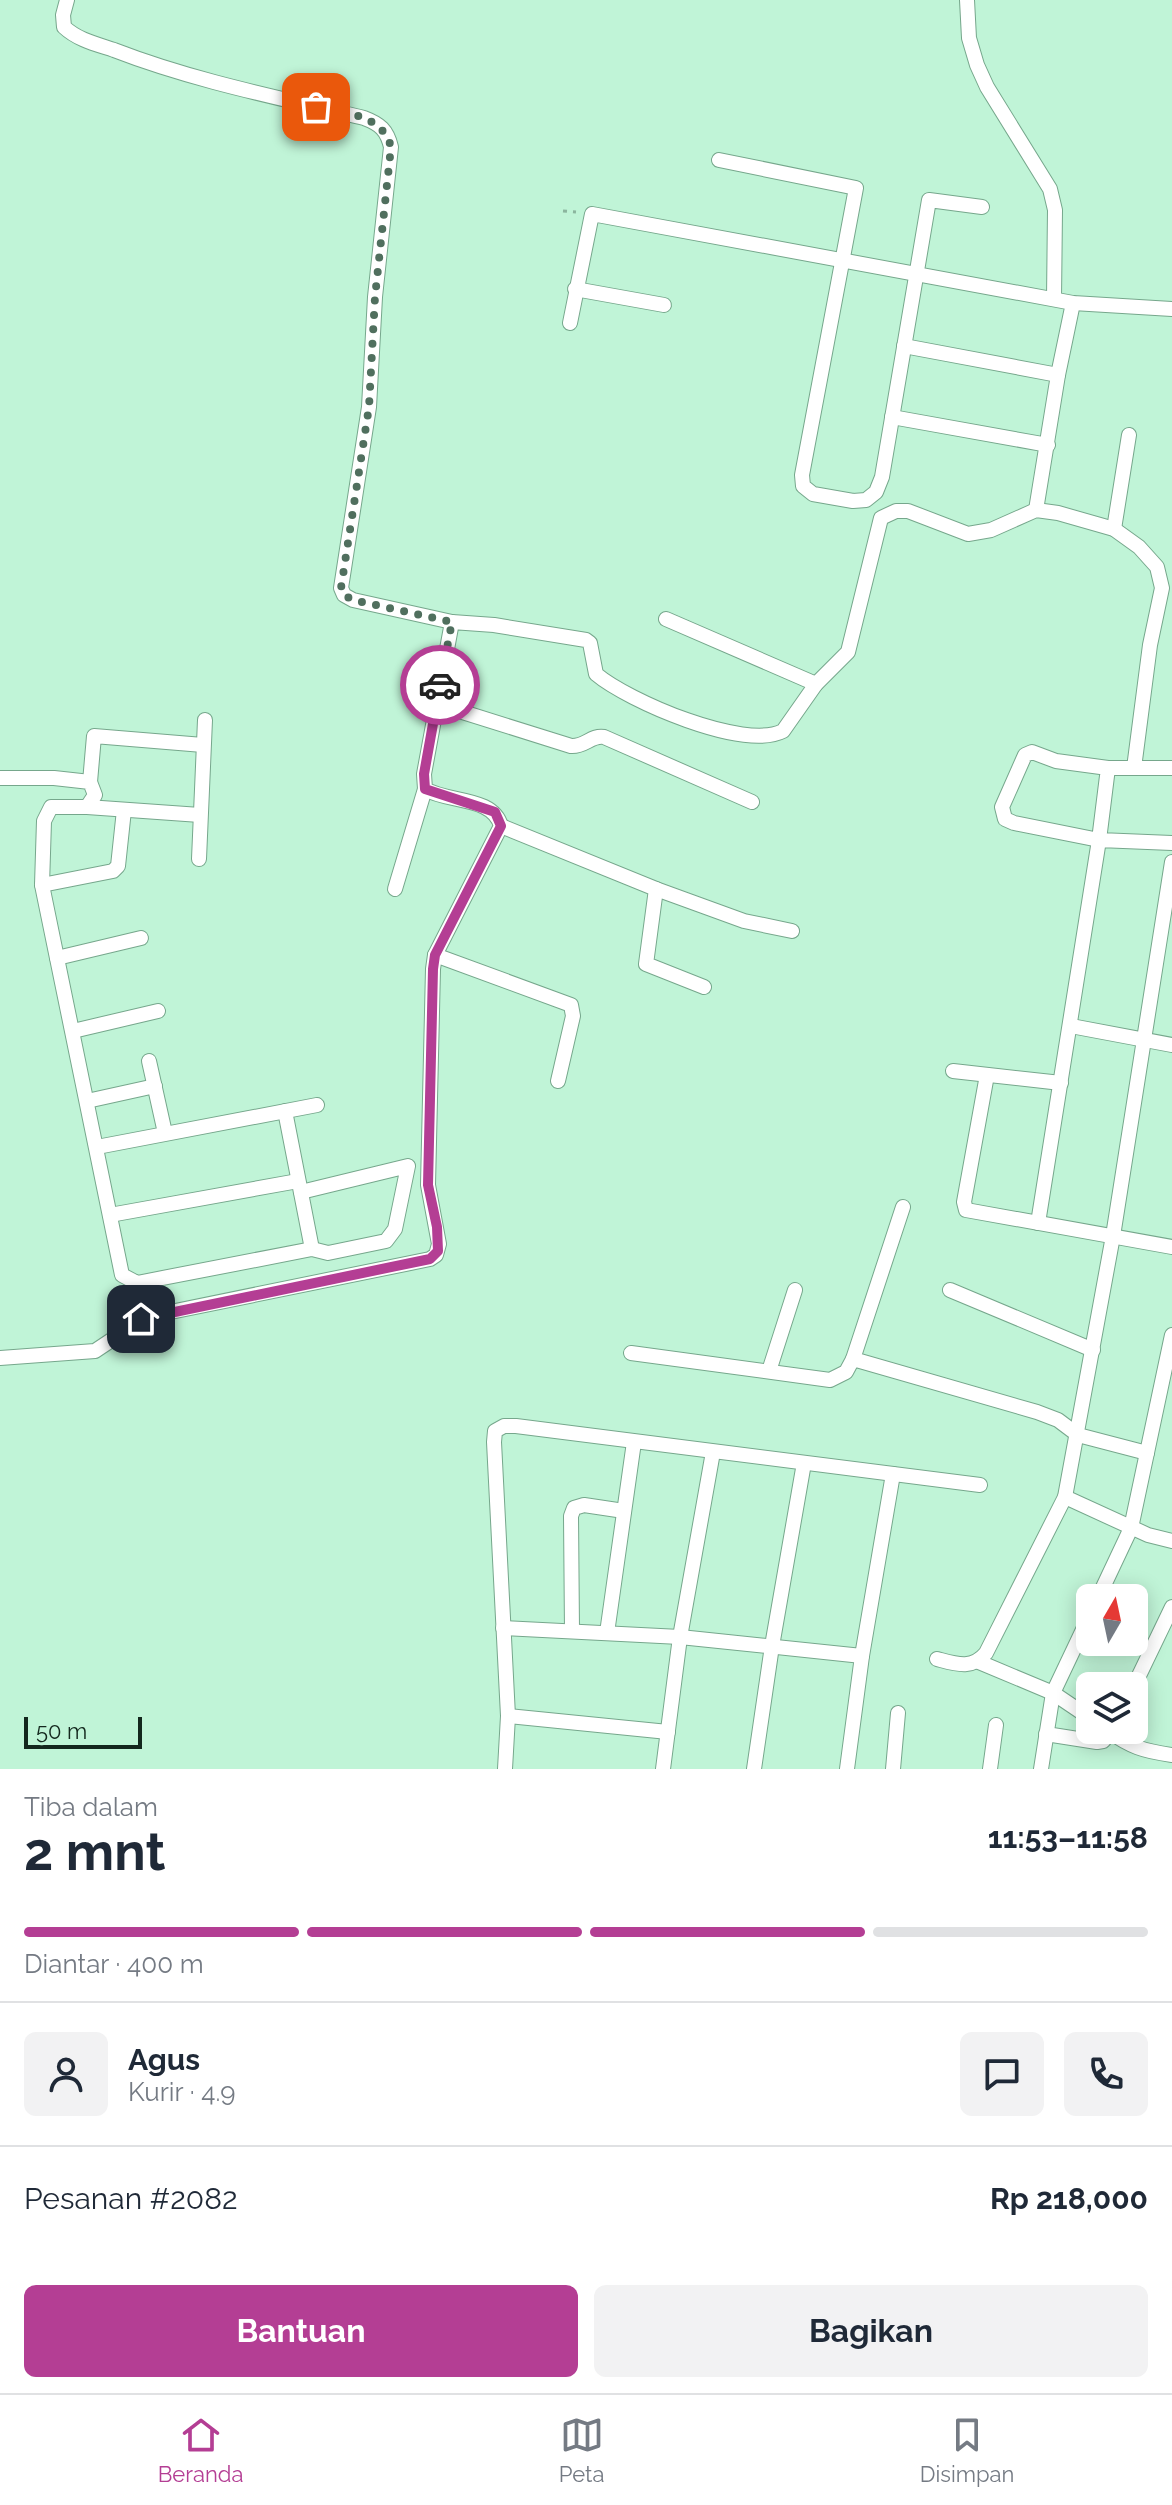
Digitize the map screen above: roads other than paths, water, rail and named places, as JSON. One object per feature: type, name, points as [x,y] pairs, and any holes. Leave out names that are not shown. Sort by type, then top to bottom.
[{"type":"street","points":[[67,0],[64,27],[74,36],[138,59],[364,118],[387,133],[391,147],[375,297],[369,407],[341,588],[344,595],[353,600],[452,622],[494,625],[586,640],[590,643],[599,677],[669,713],[732,733],[762,736],[783,731],[816,684],[848,652],[881,518],[896,511],[908,511],[968,534],[991,530],[1036,510],[1058,513],[1114,529],[1139,547],[1157,567],[1162,588],[1150,645],[1134,768]]},
{"type":"street","points":[[967,0],[969,38],[977,65],[1050,189],[1055,210],[1054,299]]},
{"type":"street","points":[[719,160],[856,188],[802,475],[803,486],[813,494],[853,501],[866,500],[876,492],[882,477],[929,200],[982,207]]},
{"type":"street","points":[[570,323],[592,214],[1073,303],[1172,309]]},
{"type":"street","points":[[575,289],[664,305]]},
{"type":"street","points":[[1036,510],[1073,303]]},
{"type":"street","points":[[904,346],[1058,375]]},
{"type":"street","points":[[892,417],[1048,445]]},
{"type":"street","points":[[1114,529],[1129,435]]},
{"type":"street","points":[[666,619],[816,684]]},
{"type":"street","points":[[395,889],[425,789],[424,774],[452,622]]},
{"type":"street","points":[[437,704],[571,746],[583,745],[594,737],[604,737],[752,802]]},
{"type":"street","points":[[199,859],[205,720]]},
{"type":"street","points":[[87,807],[95,795],[90,782],[94,736],[203,745]]},
{"type":"street","points":[[1172,768],[1108,768],[1056,761],[1032,752],[1025,755],[1002,807],[1005,819],[1014,823],[1099,840],[1172,843]]},
{"type":"street","points":[[1038,1223],[1071,1026],[1108,768]]},
{"type":"street","points":[[0,778],[90,782]]},
{"type":"street","points":[[425,789],[495,812],[501,826],[656,889],[744,921],[792,931]]},
{"type":"street","points":[[110,1215],[408,1166],[395,1229],[386,1241],[328,1253],[312,1249],[137,1283],[122,1275],[42,885],[44,821],[51,807],[200,815]]},
{"type":"street","points":[[42,885],[113,871],[118,866],[124,810]]},
{"type":"street","points":[[0,1358],[95,1351],[146,1317],[430,1259],[436,1255],[439,1244],[428,1185],[435,955],[501,826]]},
{"type":"street","points":[[979,1662],[1065,1497],[1113,1236],[1172,862]]},
{"type":"street","points":[[656,889],[646,964],[704,987]]},
{"type":"street","points":[[57,958],[141,938]]},
{"type":"street","points":[[435,955],[571,1005],[573,1016],[558,1081]]},
{"type":"street","points":[[73,1031],[158,1011]]},
{"type":"street","points":[[1071,1026],[1172,1045]]},
{"type":"street","points":[[149,1061],[165,1133]]},
{"type":"street","points":[[953,1071],[1061,1083]]},
{"type":"street","points":[[987,1075],[964,1202],[966,1210],[1172,1247]]},
{"type":"street","points":[[87,1101],[155,1086]]},
{"type":"street","points":[[97,1147],[317,1105]]},
{"type":"street","points":[[285,1111],[312,1249]]},
{"type":"street","points":[[631,1353],[830,1380],[846,1372],[903,1207]]},
{"type":"street","points":[[769,1371],[795,1290]]},
{"type":"street","points":[[950,1290],[1093,1350]]},
{"type":"street","points":[[1105,1584],[1131,1528],[1169,1373],[1172,1335]]},
{"type":"street","points":[[853,1359],[1037,1412],[1058,1420],[1078,1435],[1147,1453]]},
{"type":"street","points":[[505,1769],[508,1716],[495,1431],[504,1426],[516,1426],[980,1485]]},
{"type":"street","points":[[607,1633],[634,1442]]},
{"type":"street","points":[[663,1769],[680,1637],[713,1452]]},
{"type":"street","points":[[754,1769],[804,1463]]},
{"type":"street","points":[[847,1769],[862,1656],[893,1474]]},
{"type":"street","points":[[1065,1497],[1131,1528],[1172,1541]]},
{"type":"street","points":[[572,1630],[571,1516],[574,1508],[584,1505],[624,1511]]},
{"type":"street","points":[[1141,1672],[1172,1607]]},
{"type":"street","points":[[503,1628],[680,1637],[862,1656]]},
{"type":"street","points":[[1041,1769],[1053,1693],[1076,1645]]},
{"type":"street","points":[[937,1659],[961,1665],[979,1662],[1053,1693],[1076,1709]]},
{"type":"street","points":[[893,1769],[898,1713]]},
{"type":"street","points":[[508,1716],[668,1732]]},
{"type":"street","points":[[990,1769],[996,1725]]},
{"type":"street","points":[[1046,1734],[1076,1739]]},
{"type":"street","points":[[1127,1744],[1142,1751],[1172,1755]]}]
